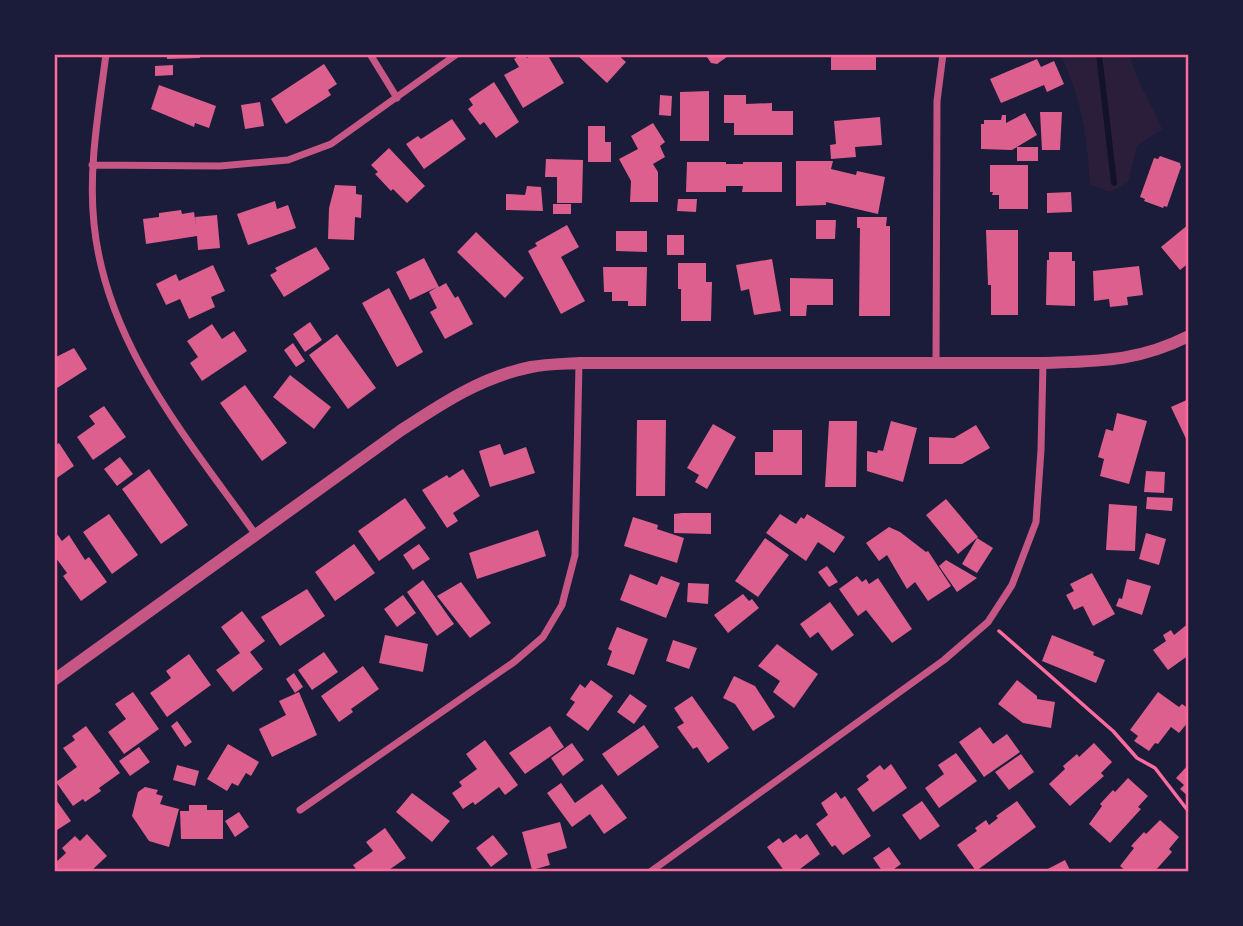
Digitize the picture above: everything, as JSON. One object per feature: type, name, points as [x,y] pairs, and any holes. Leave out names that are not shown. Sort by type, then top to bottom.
[{"type":"street","points":[[106,54],[92,165],[93,222],[102,275],[124,336],[153,389],[256,536]]},
{"type":"street","points":[[370,54],[397,98]]},
{"type":"street","points":[[92,165],[220,166],[288,160],[331,144],[457,54]]},
{"type":"street","points":[[936,364],[938,89],[943,54]]},
{"type":"street","points":[[54,680],[400,431],[453,396],[490,379],[532,366],[579,363],[936,364],[1112,361],[1146,354],[1189,335]]},
{"type":"street","points":[[300,810],[514,662],[543,637],[562,605],[575,555],[579,363]]},
{"type":"street","points":[[650,872],[944,660],[988,622],[1012,586],[1036,522],[1043,363]]},
{"type":"path","points":[[998,631],[1113,731],[1137,758],[1155,768],[1189,812]]},
{"type":"shaded area","points":[[1060,54],[1130,54],[1136,74],[1162,129],[1137,146],[1128,182],[1110,192],[1090,185],[1082,118],[1074,87]]},
{"type":"building","points":[[167,54],[200,54],[200,58],[167,59]]},
{"type":"building","points":[[521,54],[527,58],[533,54],[547,54],[564,83],[523,108],[504,75],[519,67],[514,59]]},
{"type":"building","points":[[576,54],[617,54],[626,62],[607,83]]},
{"type":"building","points":[[705,54],[731,54],[717,64],[711,63]]},
{"type":"building","points":[[831,54],[876,54],[876,70],[831,70]]},
{"type":"building","points":[[1037,59],[1041,67],[1054,61],[1064,84],[1047,92],[1044,85],[1001,103],[990,79]]},
{"type":"building","points":[[324,64],[337,84],[328,90],[331,95],[286,124],[271,99]]},
{"type":"building","points":[[173,65],[173,75],[155,76],[155,66]]},
{"type":"building","points":[[494,82],[519,122],[496,138],[484,122],[480,125],[468,109],[473,105],[469,99]]},
{"type":"building","points":[[159,85],[216,106],[209,128],[195,123],[194,127],[151,109]]},
{"type":"building","points":[[709,91],[709,141],[680,141],[680,92]]},
{"type":"building","points":[[660,95],[672,96],[671,116],[659,115]]},
{"type":"building","points":[[724,95],[746,95],[746,104],[772,103],[772,111],[793,111],[793,135],[734,135],[734,123],[724,123]]},
{"type":"building","points":[[260,102],[264,126],[245,129],[241,105]]},
{"type":"building","points":[[1040,112],[1062,112],[1060,150],[1042,150]]},
{"type":"building","points":[[1025,113],[1037,135],[1012,150],[981,149],[981,124],[984,124],[984,120],[1001,120],[1002,115],[1006,115],[1006,123]]},
{"type":"building","points":[[880,117],[882,145],[855,147],[856,157],[831,159],[830,145],[836,144],[834,121]]},
{"type":"building","points":[[452,119],[466,139],[424,169],[406,144],[418,136],[421,139]]},
{"type":"building","points":[[653,123],[665,142],[660,146],[665,157],[653,164],[658,172],[658,202],[630,202],[631,181],[619,159],[638,149],[631,136]]},
{"type":"building","points":[[588,126],[605,126],[605,142],[611,142],[611,162],[588,162]]},
{"type":"building","points":[[1017,147],[1038,147],[1038,161],[1017,161]]},
{"type":"building","points":[[389,148],[425,186],[407,203],[393,189],[391,191],[375,174],[378,172],[371,165]]},
{"type":"building","points":[[1160,156],[1180,163],[1181,167],[1167,207],[1163,208],[1140,197],[1154,158],[1158,159]]},
{"type":"building","points":[[546,159],[583,160],[582,203],[557,203],[557,177],[545,177]]},
{"type":"building","points":[[796,161],[833,161],[831,169],[856,175],[857,171],[885,177],[878,214],[826,202],[826,205],[796,206]]},
{"type":"building","points":[[687,162],[782,162],[782,192],[742,192],[743,186],[726,186],[726,192],[686,192]]},
{"type":"building","points":[[990,165],[1028,165],[1028,209],[999,209],[999,195],[992,195],[993,192],[990,192]]},
{"type":"building","points":[[335,185],[356,186],[356,194],[362,195],[361,218],[355,217],[354,240],[328,239],[329,208]]},
{"type":"building","points":[[527,186],[541,187],[543,211],[506,210],[506,194],[525,195]]},
{"type":"building","points":[[1071,192],[1072,212],[1047,213],[1047,193]]},
{"type":"building","points":[[678,199],[697,199],[696,212],[677,211]]},
{"type":"building","points":[[275,201],[277,209],[288,205],[296,228],[248,245],[237,214]]},
{"type":"building","points":[[553,204],[571,204],[571,214],[553,214]]},
{"type":"building","points":[[181,210],[182,214],[194,212],[196,226],[195,217],[217,215],[220,248],[198,250],[197,236],[146,244],[143,219],[159,217],[159,213]]},
{"type":"building","points":[[857,217],[887,217],[886,226],[890,226],[890,316],[859,316],[860,228],[857,228]]},
{"type":"building","points":[[816,220],[836,220],[835,239],[816,239]]},
{"type":"building","points":[[1189,224],[1189,263],[1180,270],[1161,247]]},
{"type":"building","points":[[567,225],[579,247],[561,257],[585,301],[561,314],[528,251],[537,246],[535,243]]},
{"type":"building","points":[[986,230],[1018,230],[1018,315],[991,315]]},
{"type":"building","points":[[616,231],[647,231],[647,252],[616,251]]},
{"type":"building","points":[[476,232],[524,278],[505,298],[457,252]]},
{"type":"building","points":[[667,235],[684,235],[684,255],[667,255]]},
{"type":"building","points":[[316,247],[330,269],[284,297],[270,275],[277,271],[275,268]]},
{"type":"building","points":[[1049,252],[1072,252],[1072,261],[1075,261],[1075,306],[1046,305]]},
{"type":"building","points":[[424,258],[439,287],[446,283],[455,298],[458,296],[473,324],[445,339],[430,312],[437,308],[429,292],[437,287],[410,300],[396,272]]},
{"type":"building","points":[[772,259],[781,311],[754,315],[749,289],[741,291],[736,265]]},
{"type":"building","points":[[678,263],[706,263],[706,282],[712,282],[711,321],[681,321]]},
{"type":"building","points":[[213,265],[225,291],[211,297],[215,307],[189,319],[180,299],[166,305],[156,284],[176,274],[179,281]]},
{"type":"building","points":[[1139,266],[1143,295],[1127,297],[1128,305],[1110,307],[1109,299],[1094,301],[1093,271]]},
{"type":"building","points":[[603,267],[647,267],[646,306],[628,306],[628,301],[612,301],[612,292],[604,292]]},
{"type":"building","points":[[790,278],[833,279],[833,305],[807,305],[806,316],[790,316]]},
{"type":"building","points":[[389,288],[423,352],[397,367],[362,303]]},
{"type":"building","points":[[310,322],[322,340],[305,352],[293,334]]},
{"type":"building","points":[[212,324],[222,339],[234,331],[247,351],[202,381],[190,363],[198,357],[187,341]]},
{"type":"building","points":[[337,334],[376,388],[348,409],[309,355]]},
{"type":"building","points":[[293,343],[305,361],[296,367],[284,350]]},
{"type":"building","points":[[74,348],[87,369],[54,390],[54,358]]},
{"type":"building","points":[[290,375],[331,407],[314,429],[273,397]]},
{"type":"building","points":[[245,385],[287,443],[262,461],[220,403]]},
{"type":"building","points":[[1189,399],[1189,445],[1171,407]]},
{"type":"building","points":[[104,406],[126,437],[93,460],[77,437],[95,424],[89,416]]},
{"type":"building","points":[[1117,413],[1147,421],[1129,484],[1100,476],[1104,459],[1098,457],[1106,429],[1113,431]]},
{"type":"building","points":[[637,420],[666,420],[665,496],[636,496]]},
{"type":"building","points":[[829,421],[857,421],[856,487],[825,487]]},
{"type":"building","points":[[891,421],[917,428],[903,482],[867,471],[867,451],[883,451]]},
{"type":"building","points":[[713,424],[736,437],[707,489],[695,482],[699,475],[687,468]]},
{"type":"building","points":[[976,425],[990,448],[962,464],[929,464],[929,437],[954,438]]},
{"type":"building","points":[[773,430],[802,430],[802,475],[755,475],[755,452],[773,452]]},
{"type":"building","points":[[59,443],[74,466],[54,480],[54,446]]},
{"type":"building","points":[[500,444],[504,455],[526,447],[535,473],[490,487],[479,451]]},
{"type":"building","points":[[120,457],[133,474],[117,486],[104,469]]},
{"type":"building","points":[[149,469],[188,525],[161,544],[122,489]]},
{"type":"building","points":[[463,469],[480,496],[453,513],[458,521],[447,528],[422,490]]},
{"type":"building","points":[[1146,471],[1165,472],[1164,493],[1144,492]]},
{"type":"building","points":[[1147,497],[1173,498],[1172,511],[1146,509]]},
{"type":"building","points":[[405,498],[426,528],[379,561],[358,531]]},
{"type":"building","points":[[946,499],[978,537],[958,554],[926,515]]},
{"type":"building","points":[[1109,504],[1137,506],[1135,551],[1106,550]]},
{"type":"building","points":[[711,513],[711,534],[674,533],[674,514]]},
{"type":"building","points":[[109,514],[138,555],[112,574],[83,532]]},
{"type":"building","points":[[780,514],[796,524],[807,514],[845,537],[834,553],[818,542],[806,561],[766,533]]},
{"type":"building","points":[[633,517],[658,525],[657,529],[684,538],[677,563],[624,546]]},
{"type":"building","points":[[889,527],[928,551],[951,586],[928,601],[915,582],[907,589],[887,555],[879,561],[866,543]]},
{"type":"building","points":[[54,530],[62,541],[69,535],[85,560],[89,557],[107,582],[81,601],[63,576],[67,573],[56,558],[54,559]]},
{"type":"building","points":[[538,530],[546,556],[477,579],[469,553]]},
{"type":"building","points":[[1146,533],[1166,539],[1159,565],[1139,559]]},
{"type":"building","points":[[765,538],[789,555],[758,597],[735,581]]},
{"type":"building","points":[[977,538],[993,548],[977,573],[962,564]]},
{"type":"building","points":[[354,544],[375,573],[335,601],[315,572]]},
{"type":"building","points":[[419,544],[430,559],[413,570],[403,555]]},
{"type":"building","points":[[946,560],[977,578],[957,592],[939,566]]},
{"type":"building","points":[[827,566],[838,582],[829,587],[818,572]]},
{"type":"building","points":[[1092,573],[1115,614],[1093,626],[1083,606],[1074,610],[1066,595],[1074,591],[1070,584]]},
{"type":"building","points":[[630,574],[657,585],[661,576],[680,583],[666,618],[620,600]]},
{"type":"building","points":[[857,576],[862,582],[866,579],[869,584],[878,578],[912,629],[892,643],[866,610],[858,616],[839,589]]},
{"type":"building","points":[[1127,579],[1151,586],[1142,615],[1116,606],[1119,598],[1122,599]]},
{"type":"building","points":[[423,580],[454,624],[437,636],[407,592]]},
{"type":"building","points":[[461,582],[491,623],[470,638],[437,596]]},
{"type":"building","points":[[688,583],[709,584],[708,604],[687,602]]},
{"type":"building","points":[[307,589],[325,616],[280,646],[261,617]]},
{"type":"building","points":[[743,594],[749,601],[752,599],[759,608],[728,633],[714,615]]},
{"type":"building","points":[[403,595],[416,613],[397,627],[384,609]]},
{"type":"building","points":[[830,602],[854,635],[832,651],[818,632],[810,638],[800,624]]},
{"type":"building","points":[[242,611],[265,641],[250,652],[263,669],[233,692],[216,670],[240,653],[221,627]]},
{"type":"building","points":[[1189,623],[1189,655],[1168,670],[1153,650],[1166,641],[1163,635],[1171,630],[1174,635]]},
{"type":"building","points":[[617,627],[648,639],[634,675],[607,665],[612,651],[608,649]]},
{"type":"building","points":[[385,635],[428,644],[423,672],[379,663]]},
{"type":"building","points":[[1052,635],[1094,652],[1093,655],[1105,660],[1096,683],[1042,661]]},
{"type":"building","points":[[673,640],[697,648],[689,669],[666,661]]},
{"type":"building","points":[[777,644],[818,674],[794,708],[773,692],[780,681],[758,666]]},
{"type":"building","points":[[324,652],[338,672],[312,690],[298,670]]},
{"type":"building","points":[[189,654],[211,685],[167,717],[150,693],[171,678],[166,671]]},
{"type":"building","points":[[363,666],[379,689],[351,709],[353,712],[339,722],[321,696]]},
{"type":"building","points":[[294,673],[303,687],[295,693],[286,679]]},
{"type":"building","points":[[734,676],[755,686],[775,717],[753,731],[735,704],[723,698]]},
{"type":"building","points":[[591,680],[613,696],[588,731],[566,715],[575,702],[570,699],[580,684],[585,688]]},
{"type":"building","points":[[1017,680],[1037,696],[1037,699],[1055,702],[1051,728],[1023,723],[998,704]]},
{"type":"building","points":[[133,692],[159,729],[124,754],[108,732],[126,719],[115,704]]},
{"type":"building","points":[[299,692],[317,735],[272,757],[259,729],[286,715],[279,701]]},
{"type":"building","points":[[1158,692],[1179,707],[1182,704],[1189,709],[1189,721],[1179,733],[1171,727],[1149,751],[1134,741],[1138,736],[1130,730]]},
{"type":"building","points":[[630,694],[647,706],[634,724],[617,712]]},
{"type":"building","points":[[692,696],[729,748],[708,763],[697,747],[693,749],[677,727],[684,723],[674,708]]},
{"type":"building","points":[[177,721],[192,742],[185,747],[171,726]]},
{"type":"building","points":[[644,725],[659,747],[618,776],[602,754]]},
{"type":"building","points":[[86,726],[120,773],[99,788],[101,791],[85,802],[83,799],[73,806],[56,782],[77,767],[63,748],[75,740],[72,736]]},
{"type":"building","points":[[550,726],[564,747],[525,774],[509,753]]},
{"type":"building","points":[[980,727],[993,744],[1007,734],[1020,752],[984,777],[959,742]]},
{"type":"building","points":[[485,740],[518,785],[505,795],[499,787],[475,805],[473,802],[463,809],[452,793],[462,786],[459,782],[477,769],[466,754]]},
{"type":"building","points":[[572,743],[584,760],[563,776],[551,758]]},
{"type":"building","points":[[1094,743],[1112,762],[1101,773],[1104,776],[1070,806],[1049,784],[1065,769],[1063,766],[1077,754],[1079,757]]},
{"type":"building","points":[[228,744],[259,762],[251,776],[246,773],[238,786],[232,783],[227,791],[207,779]]},
{"type":"building","points":[[139,747],[150,762],[130,776],[119,761]]},
{"type":"building","points":[[956,753],[977,781],[939,808],[925,788],[944,774],[938,765]]},
{"type":"building","points":[[1021,754],[1034,772],[1009,790],[995,772]]},
{"type":"building","points":[[891,764],[907,788],[873,812],[857,789],[869,780],[866,776],[880,765],[884,770]]},
{"type":"building","points":[[1189,764],[1189,797],[1180,789],[1184,785],[1176,778]]},
{"type":"building","points":[[177,765],[199,771],[195,786],[173,780]]},
{"type":"building","points":[[1128,778],[1148,796],[1138,807],[1141,809],[1110,843],[1089,824],[1102,806],[1100,804]]},
{"type":"building","points":[[561,783],[575,803],[602,784],[627,818],[604,834],[590,814],[572,827],[547,793]]},
{"type":"building","points":[[145,787],[158,790],[156,794],[163,796],[160,804],[179,809],[169,847],[149,841],[132,816],[138,792]]},
{"type":"building","points":[[836,792],[841,799],[845,796],[871,836],[843,855],[835,845],[832,847],[816,824],[828,815],[821,803]]},
{"type":"building","points":[[412,793],[450,821],[432,842],[396,812]]},
{"type":"building","points":[[54,797],[71,821],[54,832]]},
{"type":"building","points":[[922,801],[940,826],[920,840],[902,815]]},
{"type":"building","points":[[1017,801],[1036,827],[976,871],[957,845],[977,831],[975,828],[986,820],[989,825],[998,818],[996,816]]},
{"type":"building","points":[[189,805],[207,805],[207,810],[223,810],[223,839],[181,839],[180,811],[189,811]]},
{"type":"building","points":[[239,812],[249,827],[235,837],[225,821]]},
{"type":"building","points":[[1160,820],[1179,837],[1169,849],[1172,852],[1154,872],[1127,872],[1120,866],[1134,848],[1131,846]]},
{"type":"building","points":[[560,822],[567,848],[547,854],[550,865],[532,870],[522,832]]},
{"type":"building","points":[[385,828],[406,858],[386,872],[358,872],[353,865],[373,851],[366,842]]},
{"type":"building","points":[[87,834],[107,856],[90,872],[54,872],[57,868],[54,864],[66,853],[62,848],[75,836],[80,841]]},
{"type":"building","points":[[796,834],[800,839],[807,834],[820,854],[796,872],[785,872],[767,847],[779,838],[783,843]]},
{"type":"building","points":[[493,835],[508,854],[491,867],[476,848]]},
{"type":"building","points":[[889,847],[901,864],[890,872],[883,872],[873,858]]},
{"type":"building","points":[[1065,860],[1071,872],[1042,872]]},
{"type":"waterway","points":[[1099,54],[1114,183]]}]
